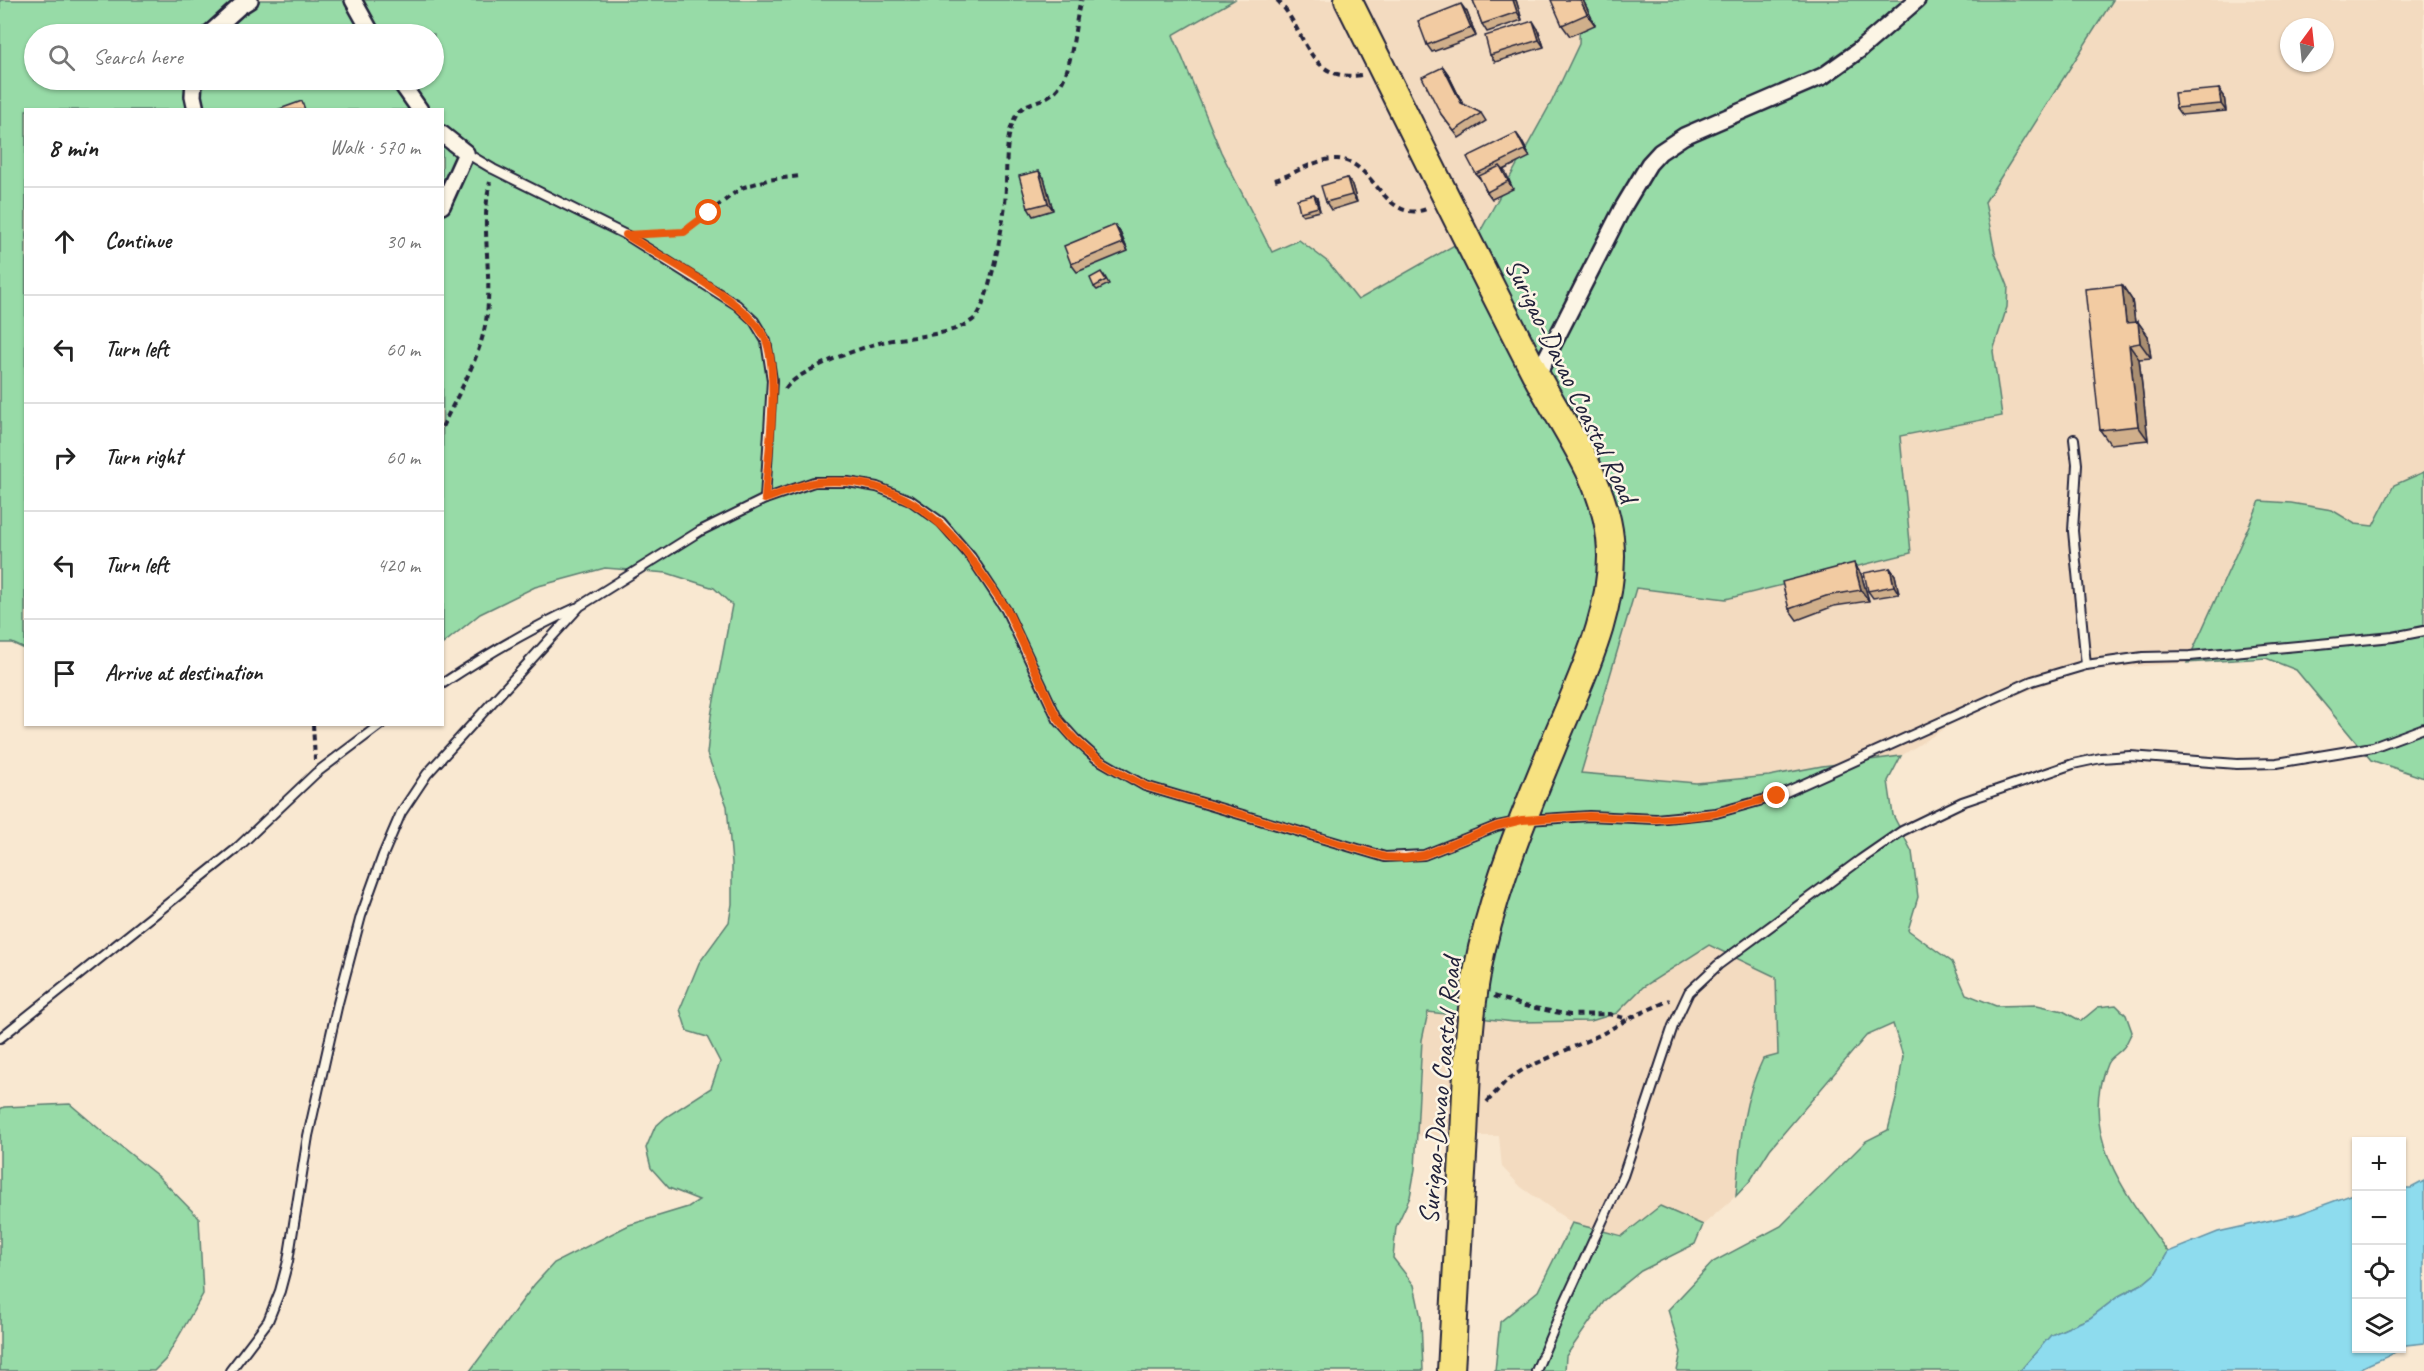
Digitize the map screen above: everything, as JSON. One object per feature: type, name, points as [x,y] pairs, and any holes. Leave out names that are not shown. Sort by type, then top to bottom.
[{"type":"highway","name":"Surigao-Davao Coastal Road","points":[[1348,0],[1447,200],[1594,483],[1605,511],[1612,558],[1607,597],[1593,650],[1522,820],[1495,896],[1474,987],[1466,1079],[1451,1371]]},
{"type":"street","points":[[220,24],[250,0]]},
{"type":"street","points":[[353,0],[366,24]]},
{"type":"street","points":[[1537,376],[1622,209],[1649,164],[1660,152],[1684,136],[1823,75],[1858,51],[1917,0]]},
{"type":"street","points":[[193,90],[196,108]]},
{"type":"street","points":[[406,90],[419,108]]},
{"type":"street","points":[[444,136],[466,153],[444,202]]},
{"type":"lane","points":[[466,153],[493,169],[626,235],[737,305],[754,321],[766,341],[770,360],[770,412],[765,499]]},
{"type":"lane","points":[[2074,439],[2077,464],[2073,531],[2086,665]]},
{"type":"lane","points":[[444,683],[541,623],[580,606],[700,531],[765,499],[814,482],[848,482],[877,487],[910,500],[941,522],[971,557],[1006,610],[1058,720],[1096,758],[1145,786],[1385,857],[1405,858],[1424,855],[1497,826],[1522,820],[1589,816],[1656,819],[1716,813],[1777,796],[2032,681],[2086,665],[2117,659],[2190,656],[2392,637],[2424,631]]},
{"type":"lane","points":[[230,1371],[268,1321],[280,1291],[288,1261],[308,1136],[338,1003],[361,916],[401,813],[427,774],[580,606]]},
{"type":"lane","points":[[0,1038],[235,850],[316,773],[378,726]]},
{"type":"lane","points":[[1536,1371],[1623,1176],[1673,1026],[1689,992],[1718,965],[1902,831],[1962,802],[2073,764],[2130,756],[2237,764],[2277,763],[2373,747],[2424,728]]},
{"type":"path","points":[[770,412],[790,381],[815,368],[886,342],[934,334],[965,325],[976,317],[985,298],[1005,205],[1007,155],[1012,125],[1017,113],[1027,104],[1058,89],[1065,76],[1081,0]]},
{"type":"path","points":[[1277,0],[1295,23],[1308,52],[1320,64],[1350,77],[1384,72]]},
{"type":"path","points":[[1275,180],[1323,160],[1338,159],[1357,164],[1389,202],[1401,208],[1424,210],[1447,200]]},
{"type":"path","points":[[444,424],[476,359],[484,334],[488,304],[486,199],[493,169]]},
{"type":"path","points":[[626,235],[684,232],[741,188],[767,180],[801,176]]},
{"type":"path","points":[[312,726],[316,773]]},
{"type":"path","points":[[1474,987],[1507,1002],[1525,1006],[1570,1015],[1609,1014],[1628,1019]]},
{"type":"path","points":[[1464,1131],[1500,1088],[1524,1069],[1689,992]]},
{"type":"shaded area","points":[[1234,0],[1577,0],[1580,6],[1579,44],[1552,101],[1481,230],[1358,300],[1328,262],[1272,252],[1221,152],[1173,34]]},
{"type":"shaded area","points":[[2113,0],[2424,0],[2424,472],[2394,485],[2373,526],[2355,524],[2332,510],[2260,501],[2187,663],[2085,670],[2019,694],[1953,723],[1901,756],[1822,766],[1769,776],[1696,783],[1580,773],[1636,588],[1726,599],[1911,553],[1900,436],[2002,416],[1993,351],[2007,307],[2008,286],[1995,253],[1985,202]]},
{"type":"shaded area","points":[[1709,945],[1776,976],[1778,1055],[1742,1120],[1736,1196],[1703,1225],[1660,1206],[1622,1236],[1572,1223],[1521,1187],[1502,1167],[1499,1136],[1416,1136],[1421,1087],[1422,1040],[1428,1011],[1514,1022],[1591,1021],[1617,1013],[1643,987]]},
{"type":"green space","points":[[0,0],[1234,0],[1173,35],[1221,152],[1272,252],[1299,240],[1328,262],[1358,300],[1481,230],[1552,101],[1579,44],[1580,6],[1577,0],[2113,0],[1985,202],[1995,253],[2008,286],[2007,307],[1993,351],[2002,416],[1900,436],[1911,553],[1726,599],[1636,588],[1581,773],[1696,783],[1769,776],[1822,766],[1901,756],[1888,781],[1893,815],[1912,852],[1918,897],[1908,930],[1952,962],[1966,994],[1996,1006],[2037,1005],[2063,1011],[2081,1021],[2098,1007],[2116,1005],[2126,1015],[2132,1032],[2124,1046],[2107,1064],[2099,1090],[2098,1115],[2111,1164],[2137,1210],[2168,1252],[2156,1273],[2144,1283],[2119,1296],[2090,1318],[2051,1335],[2020,1371],[1677,1371],[1681,1352],[1668,1310],[1713,1262],[1781,1226],[1866,1141],[1888,1130],[1897,1095],[1903,1056],[1893,1024],[1866,1036],[1770,1149],[1750,1181],[1736,1196],[1743,1126],[1750,1092],[1763,1059],[1778,1055],[1776,977],[1709,945],[1643,987],[1617,1013],[1591,1021],[1514,1022],[1428,1012],[1422,1040],[1415,1169],[1410,1197],[1396,1227],[1393,1258],[1414,1285],[1421,1318],[1423,1371],[470,1371],[534,1285],[554,1263],[629,1225],[688,1207],[699,1200],[669,1188],[651,1168],[646,1148],[655,1127],[666,1117],[711,1088],[720,1062],[707,1037],[687,1031],[680,1009],[699,963],[729,922],[732,904],[732,863],[727,806],[707,754],[711,716],[732,605],[714,588],[667,573],[605,568],[535,587],[480,614],[444,643],[444,108],[24,108],[24,649],[12,643],[0,643]]},
{"type":"green space","points":[[2424,472],[2424,778],[2371,760],[2296,670],[2266,658],[2187,663],[2260,501],[2291,503],[2332,510],[2355,524],[2373,526],[2394,485]]},
{"type":"green space","points":[[70,1104],[158,1176],[199,1218],[203,1294],[165,1360],[154,1371],[0,1371],[0,1109]]},
{"type":"green space","points":[[1660,1206],[1703,1225],[1695,1244],[1641,1271],[1605,1300],[1566,1356],[1565,1371],[1495,1371],[1500,1322],[1538,1291],[1572,1223],[1622,1236]]},
{"type":"water","points":[[2424,1181],[2424,1343],[2406,1345],[2406,1188],[2411,1188]]},
{"type":"water","points":[[2352,1194],[2352,1353],[2393,1353],[2357,1371],[2020,1371],[2051,1335],[2090,1318],[2119,1296],[2144,1283],[2156,1273],[2168,1252],[2218,1232],[2299,1214]]},
{"type":"building","points":[[1473,0],[1513,0],[1517,12],[1482,24]]},
{"type":"building","points":[[1551,0],[1580,0],[1587,14],[1562,25]]},
{"type":"building","points":[[1461,4],[1471,28],[1427,45],[1418,21]]},
{"type":"building","points":[[1533,21],[1539,40],[1490,55],[1485,36]]},
{"type":"building","points":[[1443,67],[1461,103],[1481,113],[1454,131],[1441,114],[1422,77]]},
{"type":"building","points":[[2219,89],[2221,104],[2176,108],[2174,93]]},
{"type":"building","points":[[302,101],[304,108],[283,108]]},
{"type":"building","points":[[1516,133],[1525,150],[1476,174],[1467,157]]},
{"type":"building","points":[[1500,166],[1508,181],[1487,192],[1479,176]]},
{"type":"building","points":[[1039,171],[1048,203],[1028,208],[1019,176]]},
{"type":"building","points":[[1347,178],[1352,195],[1326,202],[1321,186]]},
{"type":"building","points":[[1314,195],[1318,207],[1300,212],[1297,199]]},
{"type":"building","points":[[1115,225],[1123,243],[1071,264],[1064,246]]},
{"type":"building","points":[[1101,272],[1106,280],[1094,287],[1090,278]]},
{"type":"building","points":[[2122,285],[2126,323],[2138,322],[2140,343],[2129,345],[2138,426],[2100,430],[2085,289]]},
{"type":"building","points":[[1854,563],[1861,590],[1826,596],[1789,609],[1782,582]]},
{"type":"building","points":[[1890,568],[1894,586],[1868,591],[1864,573]]},
{"type":"route","points":[[709,213],[684,232],[626,235],[737,305],[754,321],[766,341],[772,380],[765,499],[814,482],[848,482],[877,487],[910,500],[941,522],[971,557],[1006,610],[1058,720],[1096,758],[1116,771],[1145,786],[1385,857],[1405,858],[1424,855],[1497,826],[1522,820],[1589,816],[1656,819],[1686,817],[1716,813],[1777,796]]}]
